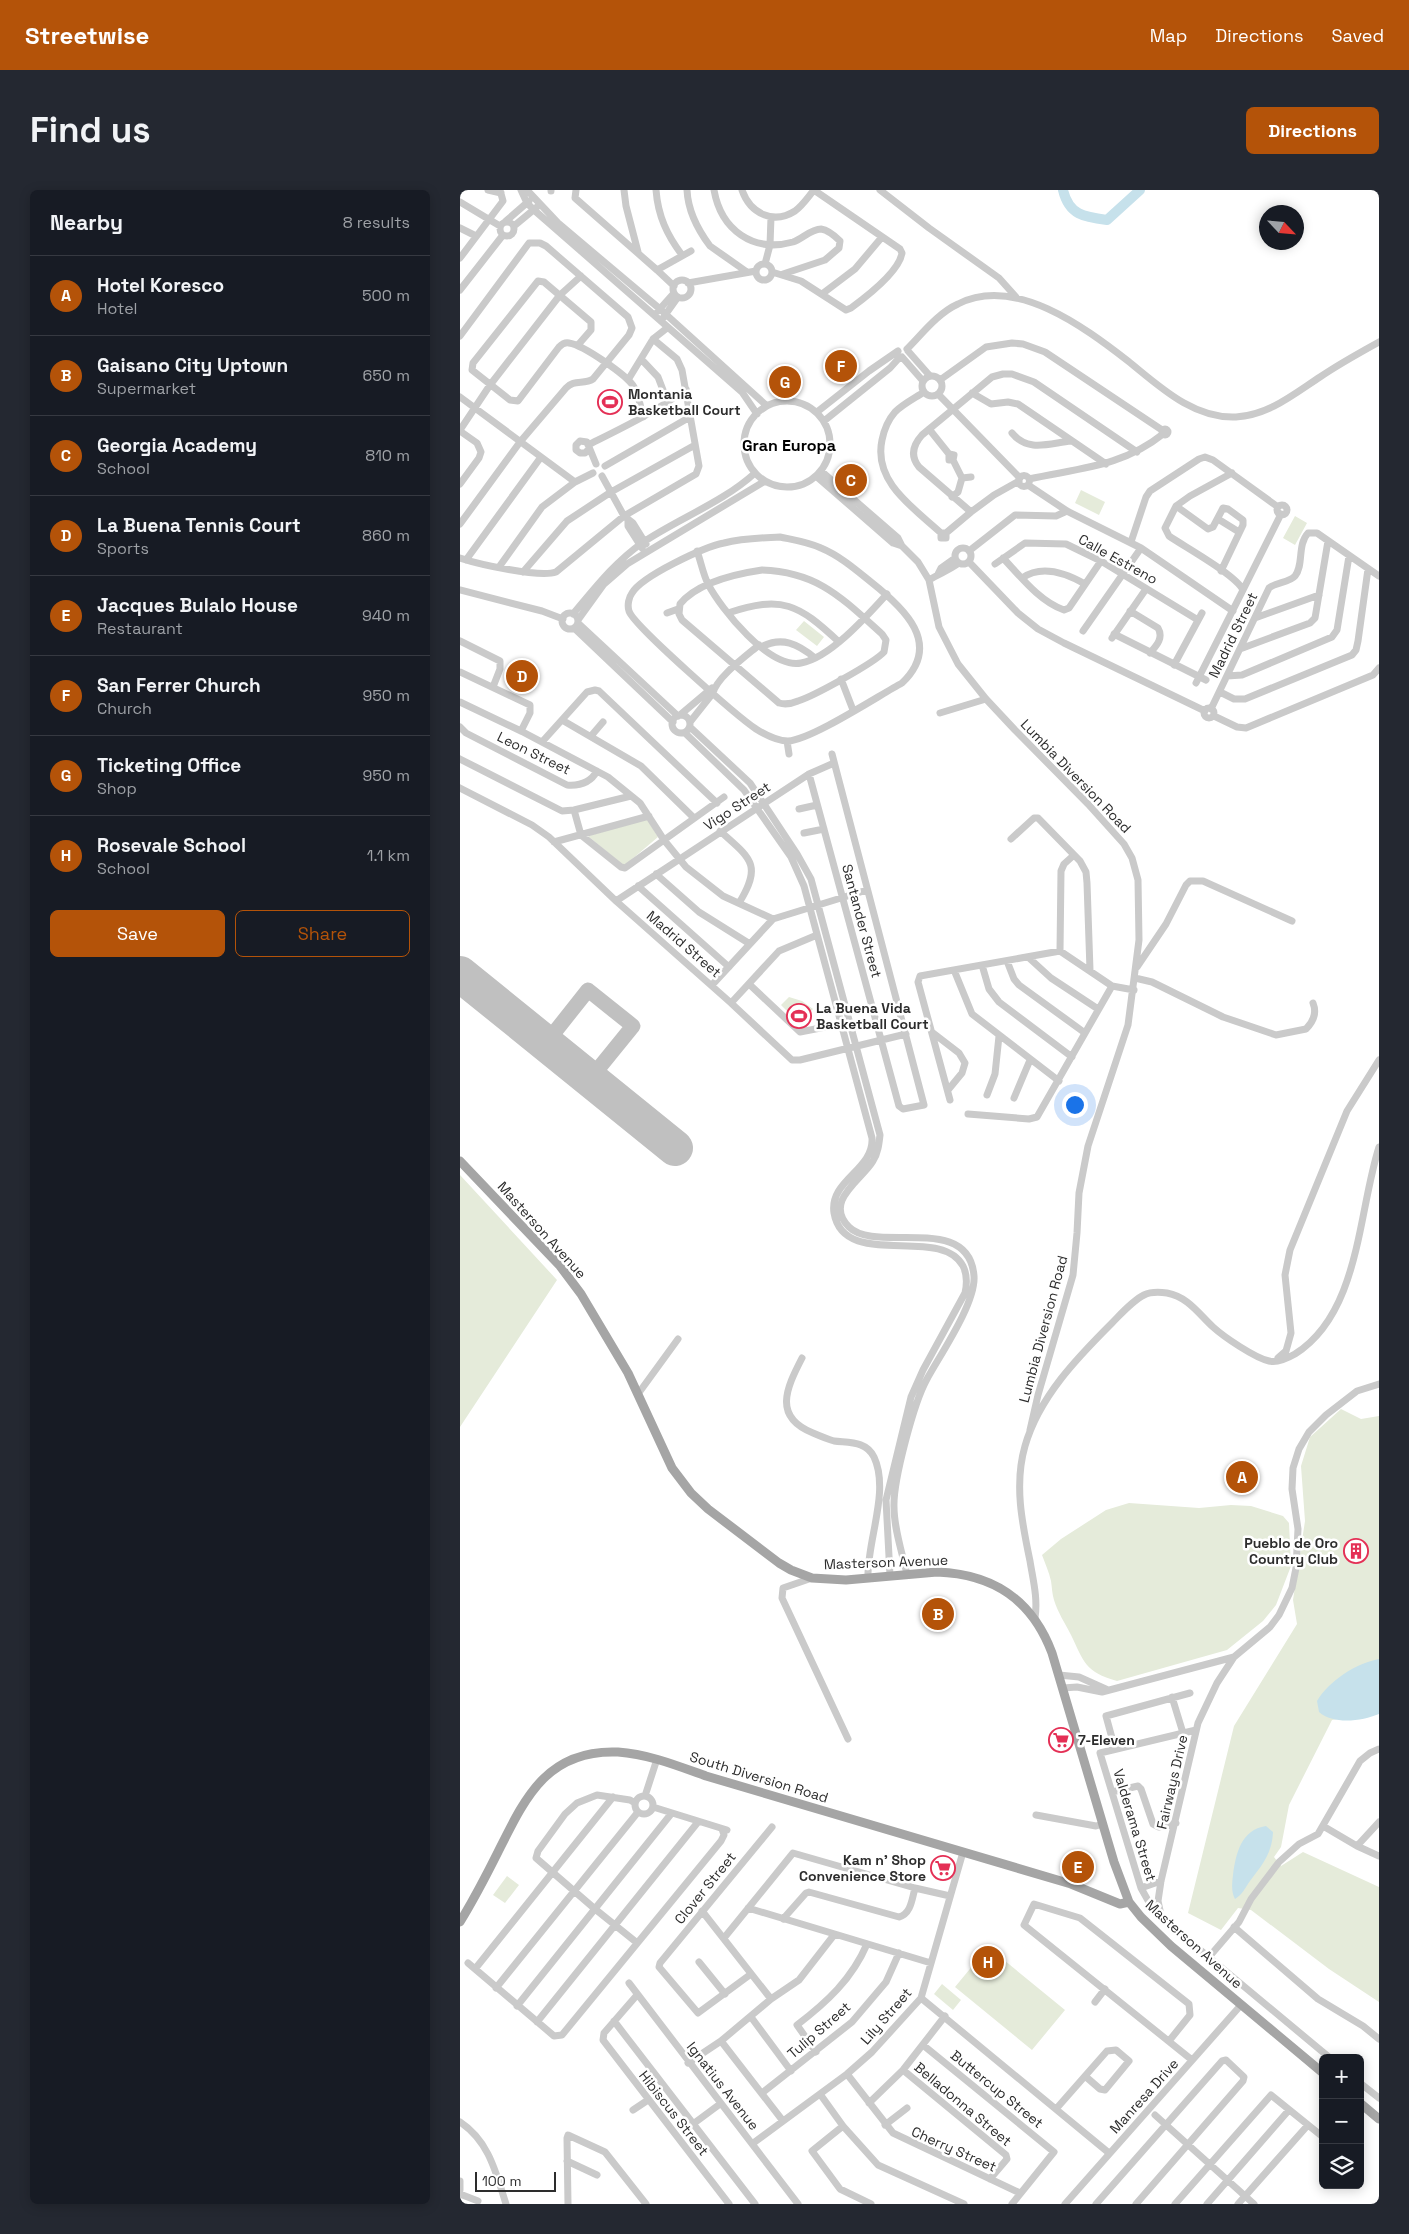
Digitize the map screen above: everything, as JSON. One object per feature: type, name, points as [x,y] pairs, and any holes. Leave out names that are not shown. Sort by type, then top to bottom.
[{"type":"main road","name":"Masterson Avenue","points":[[460,1161],[569,1278],[600,1323],[638,1394],[672,1468],[694,1496],[779,1563],[812,1578],[846,1580],[890,1575],[952,1572],[982,1579],[1008,1592],[1035,1618],[1046,1638],[1059,1674],[1103,1824],[1129,1902],[1158,1934],[1319,2070]]},
{"type":"main road","name":"South Diversion Road","points":[[460,1922],[481,1887],[520,1810],[543,1777],[565,1763],[588,1755],[618,1752],[657,1759],[706,1776],[1071,1884],[1120,1904],[1129,1902]]},
{"type":"main road","points":[[1364,2107],[1379,2119]]},
{"type":"street","points":[[461,255],[502,201],[501,191],[488,190]]},
{"type":"street","points":[[576,190],[575,198],[638,252],[657,270],[675,292],[684,297],[689,294],[690,288],[688,283]]},
{"type":"street","points":[[624,190],[626,206],[638,252]]},
{"type":"street","points":[[656,190],[664,229],[682,255]]},
{"type":"street","points":[[687,190],[692,216],[706,240],[747,272]]},
{"type":"street","points":[[714,190],[722,214],[734,230],[755,242],[770,245],[795,241],[820,229],[832,234],[840,241],[840,248],[824,260],[783,274]]},
{"type":"street","points":[[742,190],[751,207],[771,217],[786,216],[796,210],[814,190],[900,249],[902,253],[899,262],[878,286],[846,310],[801,281],[772,272]]},
{"type":"street","points":[[880,190],[999,278],[1016,297]]},
{"type":"street","points":[[503,235],[500,231],[503,224],[527,194],[536,207],[653,316],[742,392],[757,414]]},
{"type":"street","points":[[460,202],[490,219],[514,226]]},
{"type":"street","points":[[503,235],[512,235],[514,226],[536,207]]},
{"type":"street","points":[[536,207],[558,223],[660,309],[767,406]]},
{"type":"street","points":[[765,264],[770,245],[771,217]]},
{"type":"street","points":[[460,228],[476,236]]},
{"type":"street","points":[[460,290],[503,235]]},
{"type":"street","points":[[822,294],[855,270],[882,237]]},
{"type":"street","points":[[460,336],[530,243],[540,243],[546,246],[630,320],[632,328],[629,335],[593,379],[588,382],[570,383],[520,442],[460,524]]},
{"type":"street","points":[[657,270],[691,251]]},
{"type":"street","points":[[765,264],[770,266],[772,272],[769,278],[764,280],[758,276],[756,271],[759,265],[765,264]]},
{"type":"street","points":[[660,322],[666,315],[680,281],[688,283],[712,280],[756,271]]},
{"type":"street","points":[[460,484],[479,458],[481,452],[477,443],[460,431],[490,385],[560,294],[581,276]]},
{"type":"street","points":[[578,345],[591,330],[591,322],[560,294],[541,281],[533,285],[473,363],[472,370],[510,400],[518,401],[559,347],[566,342],[578,345],[634,386],[643,417]]},
{"type":"street","points":[[653,316],[675,292]]},
{"type":"street","points":[[907,350],[940,316],[957,304],[979,297],[1016,297],[1044,307],[1091,334],[1164,391],[1184,403],[1204,412],[1222,416],[1252,415],[1268,410],[1352,356],[1379,342]]},
{"type":"street","points":[[628,380],[642,360],[653,339],[667,328]]},
{"type":"street","points":[[542,457],[463,559],[523,572],[544,574],[556,572],[626,518],[696,474],[699,466],[682,370],[677,359],[653,339]]},
{"type":"street","points":[[938,394],[1019,480],[1022,487],[1029,482],[1106,464],[1137,452],[1163,432],[1056,358],[1023,344],[994,344],[986,347],[940,380]]},
{"type":"street","points":[[824,421],[890,368],[900,355],[902,347],[907,350],[926,378],[924,392],[896,412],[889,421],[881,441],[880,459],[887,479],[896,491],[944,533],[994,495],[1019,480]]},
{"type":"street","points":[[900,355],[926,378]]},
{"type":"street","points":[[817,412],[868,371],[900,355]]},
{"type":"street","points":[[642,360],[656,373],[668,403]]},
{"type":"street","points":[[971,512],[915,462],[914,452],[916,444],[929,429],[992,377],[1002,374],[1022,376],[1034,382],[1137,452]]},
{"type":"street","points":[[924,392],[931,396],[938,394],[942,387],[940,380],[934,376],[926,378]]},
{"type":"street","points":[[596,464],[588,447],[668,403],[686,389]]},
{"type":"street","points":[[972,393],[991,404],[1008,402],[1018,404],[1106,464]]},
{"type":"street","points":[[460,397],[575,482]]},
{"type":"street","points":[[790,401],[801,403],[817,412],[829,432],[830,445],[828,458],[818,473],[804,484],[791,487],[778,486],[765,481],[748,462],[745,450],[745,437],[749,424],[767,406],[778,402],[790,401]]},
{"type":"street","points":[[605,466],[690,417]]},
{"type":"street","points":[[929,429],[951,457],[962,478],[958,492],[952,497]]},
{"type":"street","points":[[1012,433],[1016,438],[1030,444],[1047,446],[1072,441]]},
{"type":"street","points":[[523,572],[566,521],[611,492],[695,445]]},
{"type":"street","points":[[1131,542],[1146,497],[1156,486],[1199,458],[1205,457],[1214,460],[1278,507],[1278,512],[1281,514],[1201,680],[1113,636],[1146,589]]},
{"type":"street","points":[[593,473],[592,468],[596,464],[601,463],[605,466]]},
{"type":"street","points":[[602,476],[605,472],[605,466]]},
{"type":"street","points":[[593,473],[597,476],[602,476]]},
{"type":"street","points":[[499,567],[542,507],[575,482],[593,473]]},
{"type":"street","points":[[562,620],[568,614],[573,614],[601,578],[642,544],[728,495],[756,473]]},
{"type":"street","name":"Lumbia Diversion Road","points":[[818,473],[893,544],[902,546],[918,562],[929,580],[939,627],[958,664],[986,699],[1088,804],[1129,852],[1138,880],[1139,940],[1128,1025],[1088,1146],[1079,1193],[1078,1233],[1073,1275],[1038,1394],[1030,1430]]},
{"type":"street","points":[[1232,473],[1190,496],[1176,506],[1167,522],[1166,533],[1221,571],[1241,586],[1243,590]]},
{"type":"street","points":[[602,476],[626,518],[633,523],[647,551]]},
{"type":"street","points":[[962,478],[971,477]]},
{"type":"street","points":[[460,590],[542,611],[562,620],[565,627],[570,629],[577,623],[604,584],[627,564],[765,481]]},
{"type":"street","points":[[1029,482],[1067,512],[1131,542],[1233,611]]},
{"type":"street","points":[[1176,506],[1208,529],[1218,519],[1223,508],[1228,509],[1243,520],[1243,525],[1221,571]]},
{"type":"street","points":[[969,551],[1015,514],[1056,516],[1067,512]]},
{"type":"street","points":[[1218,519],[1239,532]]},
{"type":"street","name":"Madrid Street","points":[[1210,712],[1269,588],[1295,576],[1305,536],[1311,532],[1328,541]]},
{"type":"street","points":[[780,538],[802,541],[835,555],[900,606],[917,634],[920,647],[919,658],[914,672],[902,683],[815,732],[787,741],[757,730],[642,629],[629,611],[632,592],[638,586],[698,551],[741,539],[780,538]]},
{"type":"street","points":[[1240,649],[1313,621],[1316,614],[1328,541],[1379,576]]},
{"type":"street","name":"Calle Estreno","points":[[995,564],[1018,546],[1031,543],[1066,544],[1101,561],[1198,620]]},
{"type":"street","points":[[957,560],[956,553],[960,549],[965,548],[971,556],[969,562]]},
{"type":"street","points":[[1082,631],[1141,548]]},
{"type":"street","points":[[698,551],[709,585],[728,613],[760,646],[777,658],[793,664],[799,664],[815,658],[839,642],[887,594]]},
{"type":"street","points":[[1227,676],[1242,675],[1332,637],[1337,630],[1349,556]]},
{"type":"street","points":[[1003,558],[1048,601],[1064,610],[1069,608],[1101,561]]},
{"type":"street","points":[[929,580],[938,574],[941,568],[957,560]]},
{"type":"street","points":[[957,560],[964,564],[969,562]]},
{"type":"street","points":[[969,562],[1018,613],[1038,629],[1210,712],[1237,727],[1246,728],[1373,674],[1379,668]]},
{"type":"street","points":[[1220,692],[1245,700],[1352,655],[1357,647],[1368,568]]},
{"type":"street","points":[[667,613],[678,609],[684,599],[709,585],[742,573],[762,570],[794,572],[821,584],[865,618],[882,634],[886,640],[886,648],[881,656],[801,701],[787,705],[771,698],[734,666],[682,620],[678,609]]},
{"type":"street","points":[[1022,578],[1036,571],[1059,572],[1070,575],[1085,584]]},
{"type":"street","points":[[1255,618],[1319,595]]},
{"type":"street","points":[[728,613],[764,604],[785,605],[806,613],[839,642]]},
{"type":"street","points":[[1130,611],[1158,628],[1160,632],[1159,640],[1150,653]]},
{"type":"street","points":[[1174,665],[1202,613]]},
{"type":"street","points":[[573,614],[577,623],[677,718],[687,717],[688,727],[744,790],[791,857],[804,886],[847,1049],[871,1130],[871,1150],[837,1192],[834,1204],[838,1226],[850,1237],[866,1242],[929,1248],[947,1252],[962,1264],[966,1280],[962,1299],[923,1370],[911,1397],[891,1473],[885,1510],[890,1575]]},
{"type":"street","points":[[712,690],[688,727],[675,731],[677,718],[712,690],[734,666],[760,646],[774,641],[789,642],[804,649],[815,658]]},
{"type":"street","points":[[460,642],[500,660],[500,669],[493,687]]},
{"type":"street","points":[[460,672],[530,705],[530,713],[521,731]]},
{"type":"street","points":[[841,679],[853,710]]},
{"type":"street","points":[[542,742],[587,692],[599,691],[717,803]]},
{"type":"street","points":[[940,713],[986,699]]},
{"type":"street","points":[[461,705],[521,731],[597,771],[620,786],[649,816],[678,860],[714,890],[773,919]]},
{"type":"street","points":[[562,720],[641,766],[694,818]]},
{"type":"street","points":[[591,736],[603,722]]},
{"type":"street","name":"Leon Street","points":[[460,727],[466,733],[567,784],[585,783],[594,777],[597,771]]},
{"type":"street","points":[[688,727],[750,783],[811,879],[880,1135],[877,1152],[871,1164],[844,1193],[840,1210],[844,1220],[853,1230],[866,1235],[935,1238],[951,1243],[967,1256],[974,1276],[971,1295],[966,1307],[918,1398],[895,1488],[894,1510],[907,1574]]},
{"type":"street","points":[[787,741],[789,754]]},
{"type":"street","points":[[832,754],[906,1034]]},
{"type":"street","points":[[460,759],[559,810],[574,810],[631,796]]},
{"type":"street","name":"Vigo Street","points":[[616,901],[809,774],[834,763]]},
{"type":"street","name":"Santander Street","points":[[809,774],[899,1108],[903,1109],[924,1105],[906,1034]]},
{"type":"street","name":"Madrid Street","points":[[460,788],[532,825],[554,842],[616,901],[712,985],[792,1060],[800,1060],[906,1034]]},
{"type":"street","points":[[574,810],[581,835],[623,868],[724,797]]},
{"type":"street","points":[[799,809],[817,805]]},
{"type":"street","points":[[554,842],[649,816]]},
{"type":"street","points":[[1011,839],[1034,818],[1038,818],[1074,855],[1086,872],[1090,970]]},
{"type":"street","points":[[804,833],[824,829]]},
{"type":"street","points":[[720,831],[740,849],[750,863],[752,873],[749,886],[738,903]]},
{"type":"street","points":[[1060,950],[1061,871],[1064,864],[1074,855]]},
{"type":"street","points":[[656,874],[699,912],[750,944]]},
{"type":"street","points":[[1136,970],[1166,924],[1186,885],[1190,881],[1204,881],[1292,921]]},
{"type":"street","points":[[638,886],[728,967]]},
{"type":"street","points":[[712,985],[773,919],[868,890]]},
{"type":"street","points":[[731,1003],[779,951],[817,935]]},
{"type":"street","points":[[950,1100],[918,978],[922,975],[1060,950],[1112,986],[1134,990]]},
{"type":"street","points":[[1028,957],[1051,978],[1098,1009]]},
{"type":"street","points":[[1007,961],[1014,979],[1019,985],[1085,1033]]},
{"type":"street","points":[[982,965],[989,989],[999,1002],[1072,1057]]},
{"type":"street","points":[[954,970],[969,1010],[999,1036],[1059,1081]]},
{"type":"street","points":[[1135,978],[1152,982],[1223,1017],[1276,1035],[1306,1029],[1315,1012],[1313,1003]]},
{"type":"street","points":[[749,984],[800,1032],[841,1024]]},
{"type":"street","points":[[968,1114],[1034,1119],[1039,1115],[1112,986]]},
{"type":"street","points":[[933,1033],[959,1053],[965,1063],[962,1073],[948,1090]]},
{"type":"street","points":[[987,1096],[995,1074],[999,1036]]},
{"type":"street","points":[[1014,1098],[1030,1060]]},
{"type":"street","points":[[1274,1361],[1286,1350],[1291,1333],[1285,1281],[1290,1250],[1347,1111],[1379,1060]]},
{"type":"street","points":[[865,1111],[873,1108]]},
{"type":"street","points":[[1035,1618],[1037,1600],[1020,1514],[1021,1463],[1030,1430],[1053,1391],[1070,1368],[1115,1320],[1144,1295],[1164,1293],[1184,1299],[1223,1335],[1262,1358],[1274,1361],[1295,1354],[1324,1325],[1348,1279],[1379,1146]]},
{"type":"street","points":[[638,1394],[678,1339]]},
{"type":"street","points":[[802,1358],[788,1392],[787,1410],[792,1421],[803,1429],[824,1438],[865,1447],[871,1452],[880,1472],[868,1560],[868,1577]]},
{"type":"street","points":[[1063,1688],[1077,1687],[1098,1692],[1122,1688],[1234,1657],[1276,1620],[1292,1588],[1296,1568],[1298,1536],[1292,1489],[1293,1468],[1299,1449],[1309,1432],[1333,1409],[1357,1391],[1379,1384]]},
{"type":"street","points":[[885,1510],[894,1510]]},
{"type":"street","points":[[887,1544],[900,1543]]},
{"type":"street","points":[[812,1578],[782,1588],[782,1598],[848,1739]]},
{"type":"street","name":"Fairways Drive","points":[[1163,1919],[1158,1905],[1161,1881],[1176,1823],[1196,1730],[1205,1704],[1234,1657]]},
{"type":"street","points":[[1059,1674],[1078,1677],[1108,1690]]},
{"type":"street","points":[[1190,1693],[1106,1716],[1115,1750],[1196,1730]]},
{"type":"street","points":[[1172,1698],[1183,1733]]},
{"type":"street","points":[[1209,1957],[1234,1927],[1251,1899],[1279,1862],[1299,1844],[1318,1834],[1356,1767],[1370,1752],[1379,1749]]},
{"type":"street","name":"Valderama Street","points":[[1115,1750],[1100,1753],[1140,1888],[1150,1904],[1163,1919],[1325,2054]]},
{"type":"street","points":[[645,1796],[657,1759]]},
{"type":"street","points":[[1112,1792],[1138,1786],[1141,1789],[1153,1824],[1159,1827],[1176,1823]]},
{"type":"street","points":[[635,1803],[597,1795],[578,1803],[565,1814],[536,1856],[538,1861],[636,1942]]},
{"type":"street","points":[[635,1803],[640,1797],[645,1796]]},
{"type":"street","points":[[638,1812],[646,1814],[652,1807],[651,1800],[645,1796]]},
{"type":"street","points":[[475,1969],[613,1797]]},
{"type":"street","points":[[635,1803],[638,1812]]},
{"type":"street","points":[[468,1963],[554,2036],[562,2035],[724,1835],[725,1830],[652,1807]]},
{"type":"street","points":[[496,1988],[638,1812]]},
{"type":"street","points":[[517,2006],[671,1814]]},
{"type":"street","points":[[1036,1815],[1096,1826],[1103,1824]]},
{"type":"street","points":[[537,2022],[698,1822]]},
{"type":"street","points":[[1357,1846],[1379,1822]]},
{"type":"street","points":[[1323,1826],[1357,1846],[1379,1856]]},
{"type":"street","name":"Clover Street","points":[[725,1994],[698,2013],[659,1967],[660,1963],[772,1827]]},
{"type":"street","name":"Lily Street","points":[[752,2144],[847,2074],[872,2052],[921,1998],[963,1852]]},
{"type":"street","points":[[724,1938],[793,1853],[915,1888],[950,1896]]},
{"type":"street","points":[[1140,1888],[1161,1881]]},
{"type":"street","points":[[783,1919],[809,1892],[899,1917],[905,1916],[915,1888]]},
{"type":"street","points":[[1169,2041],[1190,2015],[1189,2004],[1080,1918],[1034,1904],[1024,1924],[1192,2060]]},
{"type":"street","points":[[748,1908],[931,1963]]},
{"type":"street","points":[[702,1911],[771,1999]]},
{"type":"street","points":[[1234,1927],[1318,1999],[1379,2038]]},
{"type":"street","points":[[688,2062],[721,2041],[771,1999],[805,1974],[834,1935]]},
{"type":"street","points":[[816,2052],[797,2025],[819,2008],[842,1984],[860,1961],[867,1944]]},
{"type":"street","name":"Tulip Street","points":[[762,2093],[852,2022],[886,1982],[899,1953]]},
{"type":"street","points":[[699,1962],[725,1994],[751,1974]]},
{"type":"street","name":"Ignatius Avenue","points":[[629,1983],[798,2204]]},
{"type":"street","points":[[1095,2002],[1105,1989]]},
{"type":"street","points":[[637,1995],[614,2021],[755,2204]]},
{"type":"street","points":[[921,1998],[1109,2153]]},
{"type":"street","name":"Manresa Drive","points":[[1065,2204],[1241,2005]]},
{"type":"street","points":[[869,2103],[903,2070],[945,2016]]},
{"type":"street","points":[[751,2017],[791,2071]]},
{"type":"street","name":"Hibiscus Street","points":[[614,2021],[603,2037],[603,2040],[729,2204]]},
{"type":"street","points":[[721,2041],[783,2121]]},
{"type":"street","name":"Buttercup Street","points":[[923,2045],[1054,2152],[1020,2193]]},
{"type":"street","points":[[1056,2109],[1106,2051],[1113,2049],[1118,2051],[1129,2061],[1105,2090],[1100,2089],[1085,2076]]},
{"type":"street","points":[[1096,2204],[1223,2060],[1226,2060],[1244,2077],[1243,2081],[1136,2204]]},
{"type":"street","name":"Belladonna Street","points":[[903,2070],[1008,2157],[990,2179]]},
{"type":"street","name":"Cherry Street","points":[[847,2074],[892,2133],[1020,2193]]},
{"type":"street","points":[[1364,2085],[1379,2098]]},
{"type":"street","points":[[820,2094],[843,2126],[878,2165],[964,2204]]},
{"type":"street","points":[[1175,2204],[1271,2095],[1319,2134]]},
{"type":"street","points":[[633,2110],[648,2100]]},
{"type":"street","points":[[693,2124],[720,2104]]},
{"type":"street","points":[[885,2124],[907,2108]]},
{"type":"street","points":[[1206,2204],[1289,2110]]},
{"type":"street","points":[[1155,2115],[1254,2204]]},
{"type":"street","points":[[460,2122],[475,2135],[488,2153],[506,2204]]},
{"type":"street","points":[[843,2126],[812,2150],[838,2191],[871,2204]]},
{"type":"street","points":[[1238,2204],[1308,2126]]},
{"type":"street","points":[[568,2204],[568,2136],[602,2150],[646,2204]]},
{"type":"street","points":[[567,2161],[597,2176]]},
{"type":"street","points":[[460,2181],[460,2190]]},
{"type":"street","points":[[1012,2204],[1020,2193]]},
{"type":"street","points":[[460,2194],[478,2201]]},
{"type":"green space","name":"Montania Basketball Court","points":[[604,393],[615,393],[616,410],[604,410]]},
{"type":"green space","points":[[1081,490],[1105,502],[1099,515],[1075,503]]},
{"type":"green space","points":[[1295,516],[1307,523],[1295,545],[1283,538]]},
{"type":"green space","points":[[804,621],[824,637],[817,646],[796,630]]},
{"type":"green space","points":[[514,664],[537,676],[530,689],[506,677]]},
{"type":"green space","points":[[647,819],[658,837],[624,866],[588,836]]},
{"type":"green space","name":"La Buena Vida Basketball Court","points":[[789,997],[802,1001],[813,1009],[799,1023],[781,1005]]},
{"type":"green space","points":[[460,1175],[557,1280],[460,1427]]},
{"type":"green space","points":[[1341,1409],[1361,1419],[1379,1416],[1379,1712],[1332,1720],[1289,1805],[1281,1847],[1274,1857],[1281,1866],[1303,1852],[1379,1887],[1379,2002],[1329,1969],[1251,1910],[1238,1908],[1221,1930],[1188,1913],[1234,1726],[1297,1624],[1293,1600],[1305,1521],[1301,1466],[1310,1437]]},
{"type":"green space","points":[[1129,1503],[1199,1508],[1231,1505],[1251,1506],[1283,1516],[1289,1523],[1291,1566],[1276,1605],[1263,1621],[1227,1650],[1117,1681],[1106,1678],[1092,1670],[1083,1659],[1053,1598],[1050,1578],[1042,1555],[1061,1539],[1106,1510]]},
{"type":"green space","points":[[507,1876],[519,1885],[505,1903],[493,1895]]},
{"type":"green space","points":[[988,1947],[1065,2010],[1032,2050],[955,1987]]},
{"type":"green space","points":[[942,1984],[961,2000],[953,2010],[934,1994]]},
{"type":"water","points":[[1379,1659],[1379,1714],[1356,1720],[1340,1720],[1332,1719],[1319,1712],[1317,1701],[1336,1680],[1361,1664]]},
{"type":"water","points":[[1266,1826],[1273,1832],[1271,1847],[1262,1864],[1240,1895],[1235,1899],[1232,1881],[1238,1851],[1245,1837],[1258,1828]]},
{"type":"waterway","points":[[1063,190],[1073,210],[1091,218],[1107,220],[1140,190]]},
{"type":"taxiway","points":[[546,1043],[588,990],[633,1026],[590,1079]]},
{"type":"runway","points":[[460,974],[675,1148]]},
{"type":"place","name":"San Ferrer Church","points":[[841,366]]},
{"type":"place","name":"Ticketing Office","points":[[785,382]]},
{"type":"place","name":"Montania Basketball Court","points":[[610,402]]},
{"type":"place","name":"Georgia Academy","points":[[851,480]]},
{"type":"place","name":"La Buena Tennis Court","points":[[522,676]]},
{"type":"place","name":"La Buena Vida Basketball Court","points":[[799,1016]]},
{"type":"place","name":"Hotel Koresco","points":[[1242,1477]]},
{"type":"place","name":"Pueblo de Oro Country Club","points":[[1356,1551]]},
{"type":"place","name":"Gaisano City Uptown","points":[[938,1614]]},
{"type":"place","name":"7-Eleven","points":[[1061,1740]]},
{"type":"place","name":"Jacques Bulalo House","points":[[1078,1867]]},
{"type":"place","name":"Kam n' Shop Convenience Store","points":[[943,1868]]},
{"type":"place","name":"Rosevale School","points":[[988,1962]]},
{"type":"district","name":"Gran Europa","points":[[789,445]]}]
